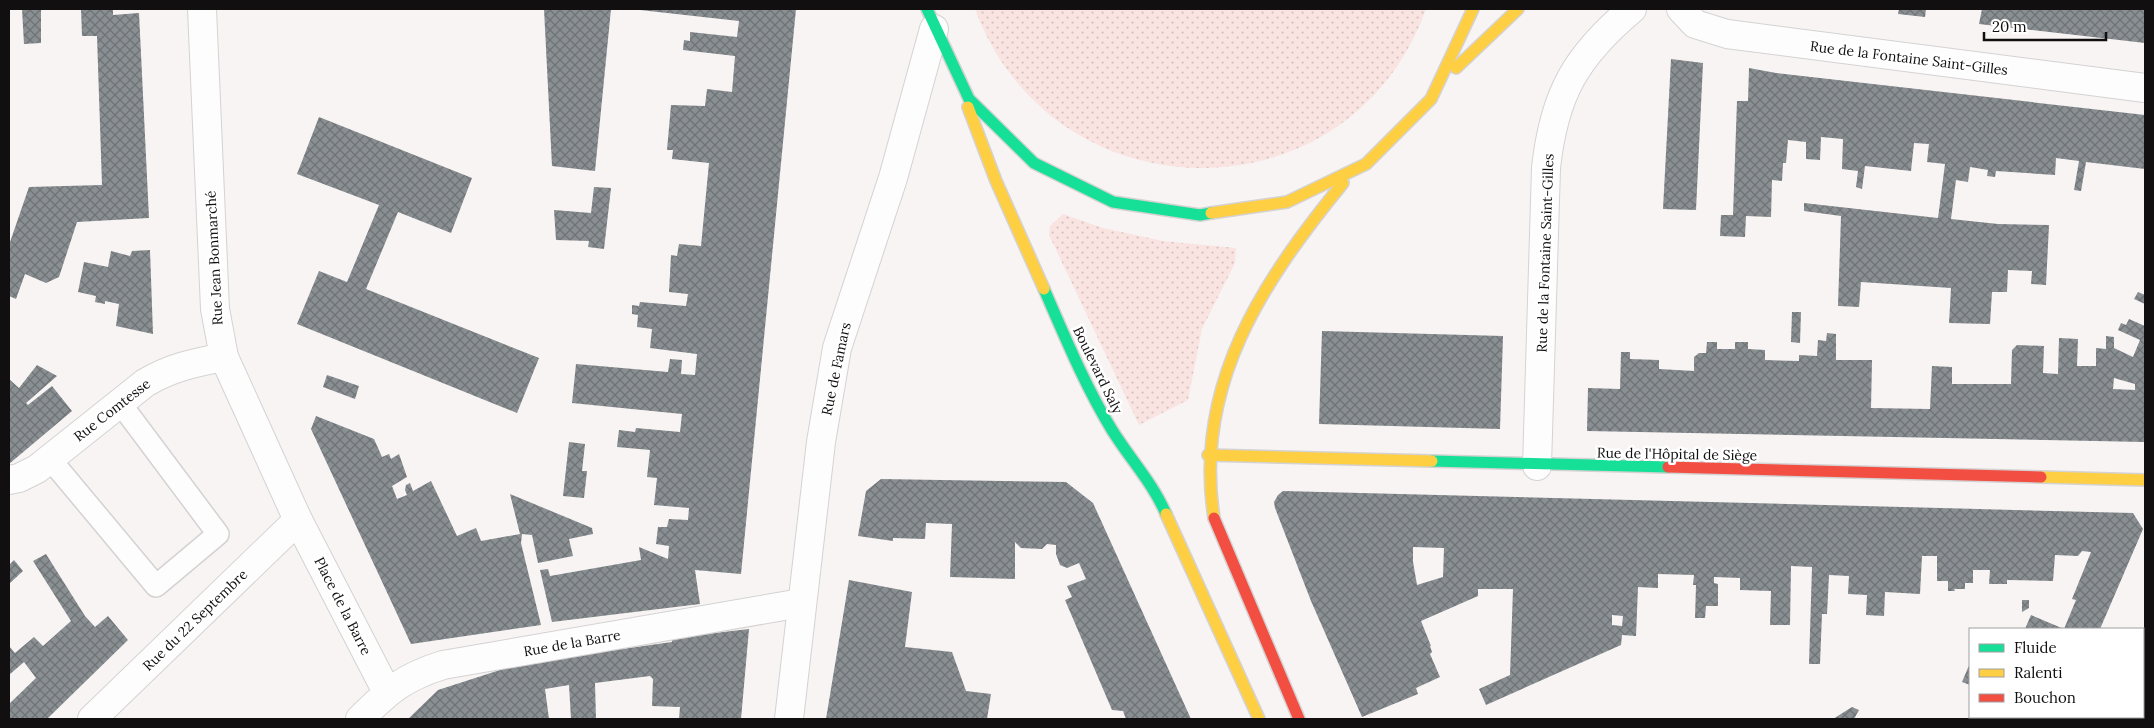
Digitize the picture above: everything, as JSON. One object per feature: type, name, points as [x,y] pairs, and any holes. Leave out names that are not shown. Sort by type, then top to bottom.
[{"type":"main road","points":[[931,19],[956,77],[987,120],[1006,139],[1037,164],[1082,190],[1132,208],[1185,216],[1212,216],[1251,212],[1290,202],[1326,187],[1371,160],[1419,114],[1442,82],[1455,58],[1473,9]]},
{"type":"main road","points":[[1442,82],[1518,9]]},
{"type":"main road","name":"Boulevard Saly","points":[[956,77],[996,181],[1090,392],[1099,411],[1158,495],[1259,719]]},
{"type":"main road","points":[[1300,719],[1214,520],[1209,499],[1208,455],[1221,392],[1243,331],[1282,261],[1350,174]]},
{"type":"main road","name":"Rue de l'Hôpital de Siège","points":[[1208,455],[1538,466],[2145,480]]},
{"type":"street","name":"Rue Jean Bonmarché","points":[[202,9],[216,310],[224,357],[298,520]]},
{"type":"street","name":"Rue de la Fontaine Saint-Gilles","points":[[1538,466],[1548,145],[1560,103],[1568,82],[1579,62],[1599,38],[1632,9]]},
{"type":"street","name":"Rue de la Fontaine Saint-Gilles","points":[[1681,9],[1695,24],[1727,34],[2145,88]]},
{"type":"street","name":"Rue de Famars","points":[[788,719],[821,442],[837,348],[893,178],[931,19]]},
{"type":"street","name":"Rue Comtesse","points":[[9,480],[28,474],[145,383],[162,373],[180,366],[224,357]]},
{"type":"street","name":"Place de la Barre","points":[[298,520],[387,692]]},
{"type":"street","name":"Rue du 22 Septembre","points":[[92,719],[298,520]]},
{"type":"street","name":"Rue de la Barre","points":[[360,719],[387,692],[412,676],[443,665],[801,603]]},
{"type":"lane","points":[[50,458],[156,586],[218,534],[120,403]]},
{"type":"shaded area","points":[[975,9],[1426,9],[1388,79],[1334,129],[1270,158],[1201,168],[1132,158],[1068,128],[1014,78]]},
{"type":"shaded area","points":[[1063,214],[1103,228],[1163,241],[1236,248],[1235,263],[1202,329],[1188,400],[1139,425],[1049,235],[1050,226]]},
{"type":"building","points":[[22,9],[41,9],[41,43],[24,44]]},
{"type":"building","points":[[81,9],[113,9],[113,15],[139,13],[149,218],[77,222],[59,277],[46,283],[25,274],[16,299],[9,296],[9,245],[29,187],[102,185],[97,36],[82,36]]},
{"type":"building","points":[[544,9],[611,9],[595,171],[552,166]]},
{"type":"building","points":[[631,9],[796,9],[741,574],[695,570],[700,604],[552,622],[540,570],[548,569],[550,576],[641,560],[639,547],[668,559],[669,546],[656,544],[658,527],[667,527],[669,519],[688,520],[689,508],[654,505],[657,478],[647,477],[650,450],[617,447],[619,430],[635,432],[636,428],[680,432],[682,414],[572,403],[576,364],[668,372],[670,359],[682,360],[681,374],[695,375],[697,354],[650,348],[652,329],[637,327],[638,315],[632,314],[632,305],[639,306],[640,302],[686,306],[688,294],[669,292],[671,255],[677,256],[679,244],[701,246],[709,163],[672,159],[673,150],[667,150],[671,105],[705,106],[707,89],[732,92],[735,56],[683,50],[684,40],[690,41],[690,32],[737,37],[739,21]]},
{"type":"building","points":[[1899,9],[1926,9],[1925,17],[1898,14]]},
{"type":"building","points":[[1982,9],[2145,9],[2145,43],[1979,24]]},
{"type":"building","points":[[1671,59],[1703,63],[1696,210],[1663,209]]},
{"type":"building","points":[[1749,68],[1776,73],[2145,115],[2145,169],[2086,162],[2081,191],[2074,190],[2079,161],[2056,158],[2055,175],[1996,171],[1995,177],[1987,176],[1988,170],[1970,167],[1968,182],[1956,180],[1951,219],[1998,224],[2049,225],[2046,285],[2031,284],[2032,271],[2008,270],[2007,292],[1992,292],[1990,324],[1949,323],[1951,288],[1861,282],[1859,307],[1838,306],[1841,216],[1804,211],[1804,203],[1938,218],[1945,164],[1927,162],[1929,144],[1914,143],[1911,171],[1865,166],[1862,189],[1856,187],[1858,171],[1842,169],[1843,139],[1821,137],[1820,160],[1806,159],[1806,142],[1788,140],[1786,163],[1783,163],[1782,181],[1772,180],[1771,217],[1746,216],[1745,237],[1720,236],[1721,215],[1733,215],[1737,101],[1748,101]]},
{"type":"building","points":[[319,117],[472,178],[451,233],[398,212],[366,289],[539,358],[517,413],[297,324],[319,271],[347,282],[379,205],[297,174]]},
{"type":"building","points":[[594,187],[611,188],[604,249],[588,247],[589,241],[556,240],[554,210],[591,213]]},
{"type":"building","points":[[150,250],[153,334],[116,326],[119,304],[105,301],[105,304],[95,302],[96,296],[78,292],[84,262],[108,267],[111,251],[130,256],[132,251]]},
{"type":"building","points":[[2138,292],[2145,295],[2145,304],[2134,299]]},
{"type":"building","points":[[1792,312],[1801,312],[1800,343],[1791,342]]},
{"type":"building","points":[[2129,319],[2145,326],[2145,442],[1587,431],[1588,388],[1620,389],[1621,352],[1630,352],[1630,359],[1659,360],[1659,369],[1694,371],[1694,357],[1699,353],[1706,353],[1707,342],[1717,342],[1717,349],[1735,349],[1735,342],[1748,342],[1748,349],[1765,350],[1765,360],[1799,361],[1799,355],[1817,356],[1818,340],[1826,341],[1827,333],[1836,334],[1836,360],[1872,360],[1871,408],[1930,409],[1932,366],[1952,367],[1952,384],[2011,384],[2012,350],[2017,345],[2044,346],[2043,373],[2058,374],[2059,338],[2078,339],[2077,366],[2096,366],[2096,348],[2106,349],[2106,336],[2114,337],[2114,348],[2133,357],[2140,340],[2118,330],[2121,323],[2126,325]],"holes":[[[2114,378],[2135,384],[2135,390],[2113,389]]]},
{"type":"building","points":[[1322,331],[1503,336],[1500,429],[1319,424]]},
{"type":"building","points":[[37,365],[57,376],[26,403],[28,405],[52,386],[72,411],[9,464],[9,379],[19,388]]},
{"type":"building","points":[[327,375],[359,386],[355,399],[323,387]]},
{"type":"building","points":[[316,416],[374,439],[382,457],[389,454],[391,459],[399,454],[407,477],[392,486],[397,499],[407,495],[406,485],[410,483],[413,491],[431,481],[457,536],[476,528],[481,541],[520,534],[510,494],[592,528],[593,534],[569,539],[573,556],[538,563],[532,535],[522,534],[521,543],[541,625],[411,644],[311,429]]},
{"type":"building","points":[[569,442],[585,444],[582,471],[587,471],[584,498],[563,496]]},
{"type":"building","points":[[881,479],[1066,482],[1093,503],[1191,719],[1126,719],[1123,711],[1112,710],[1065,600],[1072,597],[1067,586],[1086,579],[1079,563],[1067,568],[1060,565],[1056,554],[1056,545],[1047,544],[1042,549],[1021,548],[1015,542],[1015,579],[950,577],[952,524],[926,523],[925,539],[893,538],[893,541],[858,536],[866,491]]},
{"type":"building","points":[[1283,491],[2133,513],[2143,529],[2100,628],[2064,628],[2076,600],[2072,599],[2091,552],[2082,551],[2078,556],[2055,555],[2053,581],[2007,580],[2007,584],[1989,584],[1990,570],[1973,570],[1973,583],[1965,583],[1965,589],[1954,589],[1955,591],[1948,591],[1948,581],[1937,581],[1937,556],[1922,556],[1920,594],[1885,592],[1884,616],[1866,615],[1867,595],[1848,594],[1849,576],[1829,575],[1827,614],[1822,614],[1820,664],[1809,664],[1812,567],[1791,566],[1790,625],[1770,625],[1771,591],[1740,590],[1740,578],[1714,577],[1714,583],[1718,584],[1718,606],[1706,606],[1705,618],[1695,618],[1696,585],[1693,585],[1694,575],[1658,574],[1658,588],[1638,587],[1636,636],[1622,635],[1621,645],[1486,705],[1479,689],[1510,675],[1513,589],[1478,589],[1478,596],[1421,621],[1431,646],[1432,652],[1430,654],[1440,677],[1416,688],[1418,694],[1362,717],[1311,601],[1274,502]],"holes":[[[1413,547],[1444,548],[1443,577],[1417,585],[1413,562]],[[1612,615],[1623,616],[1622,626],[1612,625]]]},
{"type":"building","points":[[46,554],[85,616],[95,627],[108,616],[128,640],[47,719],[9,719],[9,704],[36,678],[24,662],[9,675],[9,646],[15,653],[34,637],[43,646],[71,621],[33,561]]},
{"type":"building","points":[[14,560],[23,571],[9,584],[9,565]]},
{"type":"building","points":[[849,580],[912,592],[905,647],[952,652],[966,691],[991,694],[987,719],[826,719]]},
{"type":"building","points":[[2022,600],[2029,600],[2029,608],[2022,612]]},
{"type":"building","points":[[2031,615],[2062,628],[2025,628]]},
{"type":"building","points":[[749,629],[741,719],[679,719],[680,707],[652,706],[653,679],[650,676],[595,683],[596,719],[571,719],[569,685],[545,689],[549,719],[408,719],[438,690],[522,663],[672,642],[672,638]]},
{"type":"building","points":[[1969,665],[1969,685],[1962,682]]},
{"type":"building","points":[[1852,707],[1859,710],[1854,719],[1833,719]]},
{"type":"building","points":[[2010,718],[2064,718],[2063,719]]},
{"type":"traffic: fast","points":[[927,9],[969,99],[1034,163],[1113,202],[1200,215],[1211,213]]},
{"type":"traffic: fast","points":[[1044,289],[1076,361],[1102,413],[1155,492],[1166,514]]},
{"type":"traffic: fast","points":[[1432,461],[1668,467]]},
{"type":"traffic: slow","points":[[1211,213],[1287,202],[1366,164],[1431,99],[1473,9]]},
{"type":"traffic: slow","points":[[1456,68],[1518,9]]},
{"type":"traffic: slow","points":[[968,107],[996,181],[1044,289]]},
{"type":"traffic: slow","points":[[1214,518],[1210,469],[1214,423],[1224,379],[1241,337],[1261,297],[1286,258],[1343,183]]},
{"type":"traffic: slow","points":[[1208,455],[1432,461]]},
{"type":"traffic: slow","points":[[2041,477],[2145,480]]},
{"type":"traffic: slow","points":[[1166,514],[1259,719]]},
{"type":"traffic: jam","points":[[1668,467],[2041,477]]},
{"type":"traffic: jam","points":[[1214,518],[1299,719]]}]
